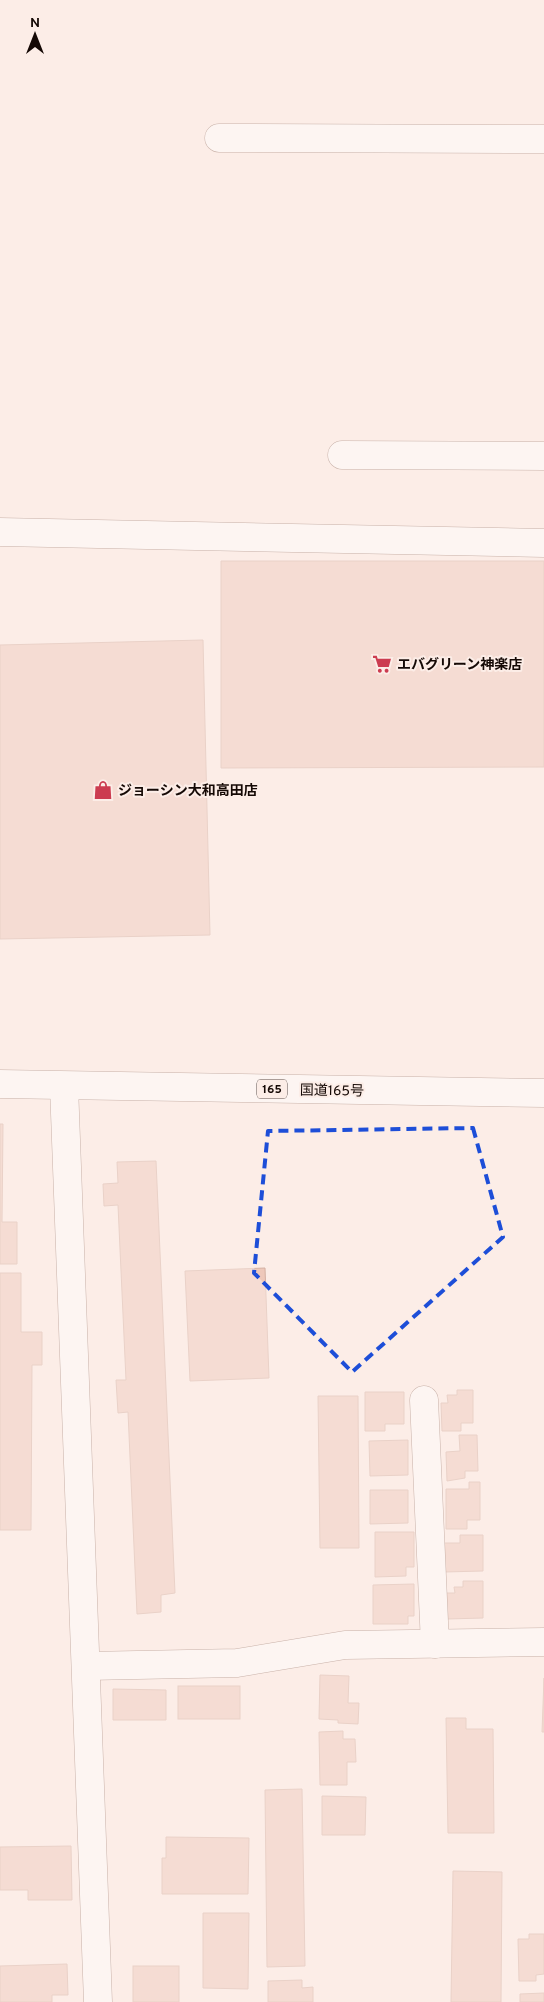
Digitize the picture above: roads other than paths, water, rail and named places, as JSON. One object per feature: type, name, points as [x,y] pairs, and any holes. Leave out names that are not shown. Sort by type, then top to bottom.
[{"type":"main road","points":[[219,138],[544,139]]},
{"type":"main road","points":[[342,455],[544,456]]},
{"type":"main road","points":[[0,532],[544,543]]},
{"type":"main road","name":"国道165号","points":[[0,1084],[544,1093]]},
{"type":"main road","points":[[64,1086],[98,2002]]},
{"type":"main road","points":[[424,1400],[434,1644]]},
{"type":"main road","points":[[87,1666],[237,1663],[345,1645],[544,1642]]},
{"type":"place","name":"エバグリーン神楽店","points":[[382,664]]},
{"type":"place","name":"ジョーシン大和高田店","points":[[103,790]]}]
